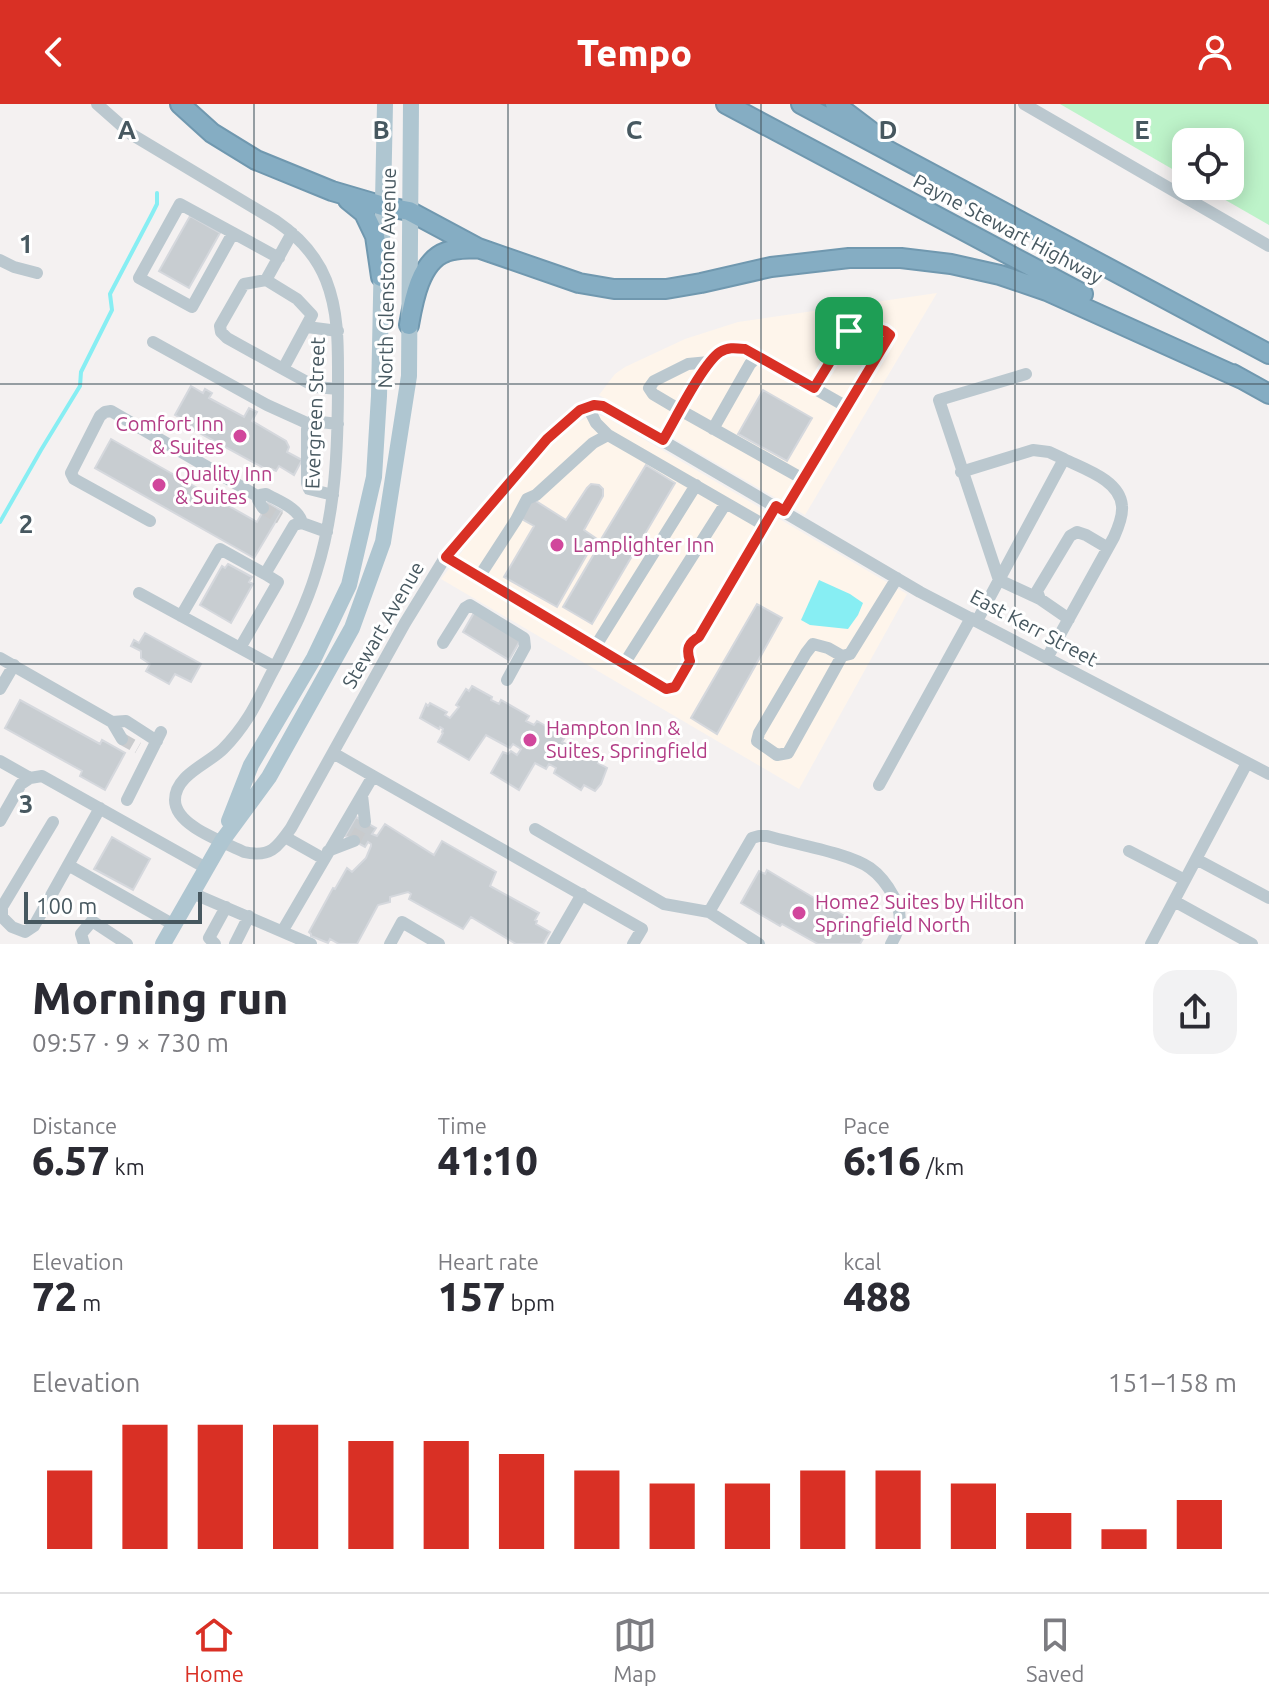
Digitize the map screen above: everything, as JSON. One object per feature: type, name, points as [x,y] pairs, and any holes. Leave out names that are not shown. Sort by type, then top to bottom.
[{"type":"highway","points":[[180,104],[212,133],[256,160],[332,191],[409,211],[478,248],[564,280],[631,290],[683,287],[823,259],[875,257],[951,264],[1000,275],[1047,291],[1242,379]]},
{"type":"highway","name":"Payne Stewart Highway","points":[[726,104],[1269,394]]},
{"type":"highway","name":"Payne Stewart Highway","points":[[801,104],[1269,354]]},
{"type":"highway","points":[[835,104],[923,165],[1008,214]]},
{"type":"highway","points":[[332,191],[364,213],[375,236],[381,277]]},
{"type":"highway","points":[[409,325],[413,299],[430,264],[444,252],[478,248]]},
{"type":"main road","name":"North Glenstone Avenue","points":[[222,841],[251,765],[314,658],[349,585],[374,477],[379,396],[385,104]]},
{"type":"main road","name":"North Glenstone Avenue","points":[[163,944],[222,841],[269,777],[352,628],[383,542],[409,376],[411,104]]},
{"type":"street","name":"Evergreen Street","points":[[97,104],[131,134],[292,233],[312,255],[334,303],[338,331],[338,424],[333,495],[316,575],[304,607],[250,715],[233,738],[214,757],[185,778],[176,791],[175,806],[184,819],[222,841]]},
{"type":"street","points":[[1024,104],[1269,246]]},
{"type":"street","points":[[233,233],[192,307],[139,278],[180,204],[279,258]]},
{"type":"street","points":[[266,280],[292,233]]},
{"type":"street","points":[[0,260],[37,273]]},
{"type":"street","points":[[283,369],[312,315],[297,299],[266,280],[244,284],[220,326],[221,332],[227,338],[283,369],[316,387],[338,389]]},
{"type":"street","points":[[446,557],[666,689],[675,687],[690,661],[688,647],[699,637],[764,525],[803,479],[890,335],[864,324],[855,326],[814,388]]},
{"type":"street","points":[[307,327],[338,331]]},
{"type":"street","points":[[153,342],[267,405],[309,424]]},
{"type":"street","points":[[663,440],[709,362],[732,347],[745,349],[847,407]]},
{"type":"street","points":[[713,429],[750,364],[758,356]]},
{"type":"street","points":[[709,362],[688,364],[654,381],[649,388],[653,394],[680,410],[803,479]]},
{"type":"street","points":[[1026,374],[939,400],[999,580],[1040,599],[1069,619]]},
{"type":"street","points":[[591,406],[596,423],[608,435],[764,525]]},
{"type":"street","name":"East Kerr Street","points":[[591,406],[607,408],[897,578],[1269,774]]},
{"type":"street","name":"Stewart Avenue","points":[[285,837],[405,623],[446,557],[547,439],[580,410],[591,406]]},
{"type":"street","points":[[150,521],[74,479],[71,473],[100,416],[105,412],[111,411],[261,502],[266,494],[300,515],[298,524],[265,574]]},
{"type":"street","points":[[333,495],[309,489],[307,429],[312,421],[338,424]]},
{"type":"street","points":[[479,577],[527,499],[536,495],[593,443],[608,435]]},
{"type":"street","points":[[961,472],[1033,450],[1049,452],[1064,459],[1116,489],[1122,505],[1120,521],[1047,658]]},
{"type":"street","points":[[879,785],[999,580],[1064,459]]},
{"type":"street","points":[[595,647],[696,485]]},
{"type":"street","points":[[624,664],[726,503]]},
{"type":"street","points":[[280,518],[327,532]]},
{"type":"street","points":[[1040,599],[1037,591],[1070,536],[1077,532],[1108,548]]},
{"type":"street","points":[[181,616],[220,549],[278,582],[240,648]]},
{"type":"street","points":[[842,656],[788,753],[777,755],[757,741],[813,644],[842,656],[850,654],[897,578]]},
{"type":"street","points":[[139,593],[275,667]]},
{"type":"street","points":[[443,643],[470,605],[524,638],[525,647],[507,680]]},
{"type":"street","points":[[0,658],[112,722],[122,739]]},
{"type":"street","points":[[0,689],[14,665]]},
{"type":"street","points":[[112,722],[126,721],[159,737],[144,751],[127,800]]},
{"type":"street","points":[[333,753],[642,929],[633,944]]},
{"type":"street","points":[[0,761],[30,778]]},
{"type":"street","points":[[1151,944],[1247,763]]},
{"type":"street","points":[[0,821],[21,784],[30,778],[42,776],[206,868]]},
{"type":"street","points":[[283,930],[373,776]]},
{"type":"street","points":[[362,795],[365,822]]},
{"type":"street","points":[[18,944],[25,932],[34,926],[100,808]]},
{"type":"street","points":[[25,932],[12,927],[2,917],[2,907],[53,822]]},
{"type":"street","points":[[535,829],[664,904],[709,912],[759,944]]},
{"type":"street","points":[[709,912],[752,838],[767,836],[851,859],[870,868],[892,893],[899,907],[901,918],[891,944]]},
{"type":"street","points":[[222,841],[244,852],[258,854],[275,849],[285,837],[326,855]]},
{"type":"street","points":[[326,855],[354,841]]},
{"type":"street","points":[[1129,851],[1185,880]]},
{"type":"street","points":[[1196,859],[1269,898]]},
{"type":"street","points":[[68,865],[174,925]]},
{"type":"street","points":[[192,893],[311,944]]},
{"type":"street","points":[[553,944],[582,894]]},
{"type":"street","points":[[1174,901],[1252,944]]},
{"type":"street","points":[[215,944],[209,938],[226,907]]},
{"type":"street","points":[[235,944],[249,916]]},
{"type":"street","points":[[84,944],[81,934],[92,921],[121,942]]},
{"type":"street","points":[[390,944],[402,922],[439,944]]},
{"type":"shaded area","points":[[937,293],[805,515],[599,395],[615,374],[625,367],[685,339],[738,322]]},
{"type":"shaded area","points":[[598,415],[907,594],[799,789],[441,579],[550,447],[578,422]]},
{"type":"green space","points":[[1060,104],[1269,104],[1269,225],[1225,200],[1244,200],[1244,128],[1172,128],[1172,169]]},
{"type":"water","points":[[819,580],[863,603],[848,629],[810,625],[801,620]]},
{"type":"building","points":[[190,216],[220,233],[189,288],[159,271]]},
{"type":"building","name":"Comfort Inn & Suites","points":[[191,386],[203,393],[205,389],[212,393],[209,398],[244,417],[249,408],[257,412],[252,421],[286,441],[289,447],[287,452],[302,460],[294,475],[279,466],[271,472],[194,430],[175,415]]},
{"type":"building","points":[[763,390],[812,418],[787,461],[738,434]]},
{"type":"building","name":"Quality Inn & Suites","points":[[111,439],[257,522],[268,503],[282,511],[254,558],[95,468]]},
{"type":"building","name":"Lamplighter Inn","points":[[646,465],[675,483],[592,624],[563,607],[598,547],[593,544],[557,607],[504,577],[534,526],[520,518],[531,498],[566,520],[587,488],[591,484],[599,485],[603,496],[584,530],[600,541]]},
{"type":"building","points":[[228,564],[252,577],[249,582],[253,584],[231,623],[200,605],[222,566],[225,568]]},
{"type":"building","points":[[757,604],[782,618],[717,734],[691,718]]},
{"type":"building","points":[[475,611],[521,639],[509,660],[463,632]]},
{"type":"building","points":[[145,633],[201,664],[191,682],[175,674],[169,684],[146,671],[150,664],[141,658],[141,651],[131,646],[134,640],[139,643]]},
{"type":"building","name":"Hampton Inn & Suites, Springfield","points":[[472,686],[492,697],[491,700],[499,704],[501,700],[529,716],[526,721],[534,725],[537,721],[565,737],[562,742],[570,746],[572,742],[600,758],[598,763],[607,768],[601,784],[595,791],[584,785],[581,790],[554,773],[556,768],[549,764],[546,769],[535,763],[519,790],[491,773],[503,752],[508,754],[511,751],[517,755],[521,749],[513,744],[510,748],[486,735],[469,760],[438,742],[443,729],[420,718],[426,704],[447,712],[445,715],[450,718],[459,707],[456,705],[466,689],[469,691]]},
{"type":"building","points":[[20,700],[100,744],[102,740],[125,753],[105,790],[80,776],[82,771],[5,728]]},
{"type":"building","points":[[356,817],[376,828],[372,834],[377,836],[385,824],[434,855],[442,841],[496,872],[490,886],[539,913],[536,924],[550,932],[543,944],[516,944],[471,917],[463,929],[409,899],[411,894],[408,892],[390,897],[390,902],[378,905],[357,944],[339,944],[330,939],[328,943],[311,936],[309,932],[333,888],[347,868],[352,872],[366,858],[371,846],[368,842],[365,847],[345,836]]},
{"type":"building","points":[[112,837],[150,859],[133,890],[94,869]]},
{"type":"building","name":"Home2 Suites by Hilton Springfield North","points":[[767,870],[868,930],[860,944],[818,944],[741,903],[759,871],[765,874]]},
{"type":"waterway","points":[[0,522],[80,386],[81,372],[112,310],[110,294],[157,204],[157,193]]},
{"type":"tunnel","points":[[263,508],[280,518]]},
{"type":"tunnel","points":[[122,739],[138,748]]},
{"type":"tunnel","points":[[354,841],[365,822]]},
{"type":"place","name":"Comfort Inn & Suites","points":[[240,436]]},
{"type":"place","name":"Quality Inn & Suites","points":[[159,485]]},
{"type":"place","name":"Lamplighter Inn","points":[[557,545]]},
{"type":"place","name":"Hampton Inn & Suites, Springfield","points":[[530,740]]},
{"type":"place","name":"Home2 Suites by Hilton Springfield North","points":[[799,913]]},
{"type":"route","points":[[864,324],[890,335],[784,511],[776,506],[699,637],[688,647],[690,661],[672,689],[666,689],[446,557],[547,439],[580,410],[594,405],[603,406],[663,440],[709,362],[720,352],[732,347],[745,349],[814,388],[849,331],[864,324]]}]
